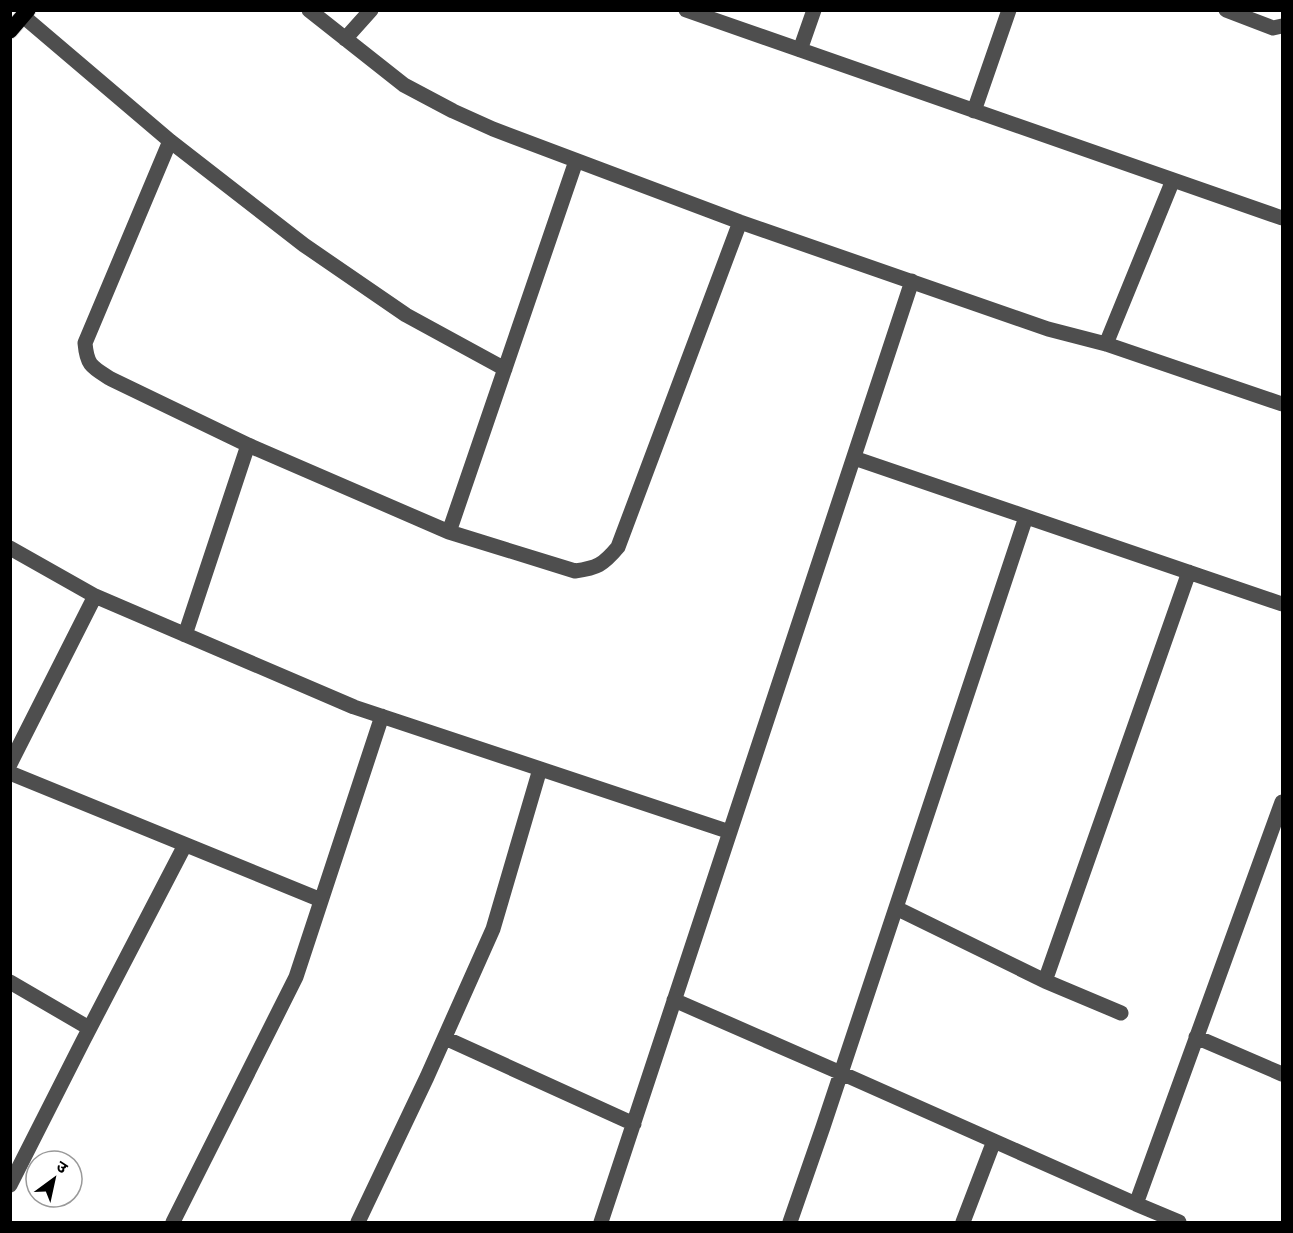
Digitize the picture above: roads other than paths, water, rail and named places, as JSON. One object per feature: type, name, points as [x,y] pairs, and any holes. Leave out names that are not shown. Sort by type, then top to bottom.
[{"type":"main road","points":[[10,31],[25,13]]},
{"type":"street","points":[[309,10],[404,85],[493,129],[740,222],[1048,329],[1106,344],[1282,404]]},
{"type":"street","points":[[345,39],[371,10]]},
{"type":"street","points":[[686,10],[1282,218]]},
{"type":"street","points":[[800,50],[814,10]]},
{"type":"street","points":[[974,111],[1009,10]]},
{"type":"street","points":[[1226,10],[1274,28],[1282,26]]},
{"type":"street","points":[[25,13],[170,141],[304,245],[406,315],[505,369]]},
{"type":"street","points":[[170,141],[85,343],[86,358],[95,369],[111,380],[248,445],[449,532],[575,571],[594,568],[609,559],[618,547],[740,222]]},
{"type":"street","points":[[449,532],[576,161]]},
{"type":"street","points":[[1106,344],[1173,180]]},
{"type":"street","points":[[601,1222],[912,281]]},
{"type":"street","points":[[184,634],[248,445]]},
{"type":"street","points":[[854,458],[1282,604]]},
{"type":"street","points":[[790,1222],[1026,517]]},
{"type":"street","points":[[10,548],[95,596],[354,707],[730,832]]},
{"type":"street","points":[[1045,981],[1189,572]]},
{"type":"street","points":[[10,764],[95,596]]},
{"type":"street","points":[[173,1222],[296,977],[382,716]]},
{"type":"street","points":[[358,1222],[445,1038],[493,929],[540,769]]},
{"type":"street","points":[[10,773],[321,900]]},
{"type":"street","points":[[1136,1204],[1282,802]]},
{"type":"street","points":[[13,1175],[185,845]]},
{"type":"street","points":[[896,908],[1045,981],[1121,1013]]},
{"type":"street","points":[[10,982],[89,1028]]},
{"type":"street","points":[[674,1000],[1179,1222]]},
{"type":"street","points":[[1196,1037],[1282,1074]]},
{"type":"street","points":[[445,1038],[634,1124]]},
{"type":"street","points":[[963,1222],[994,1141]]}]
